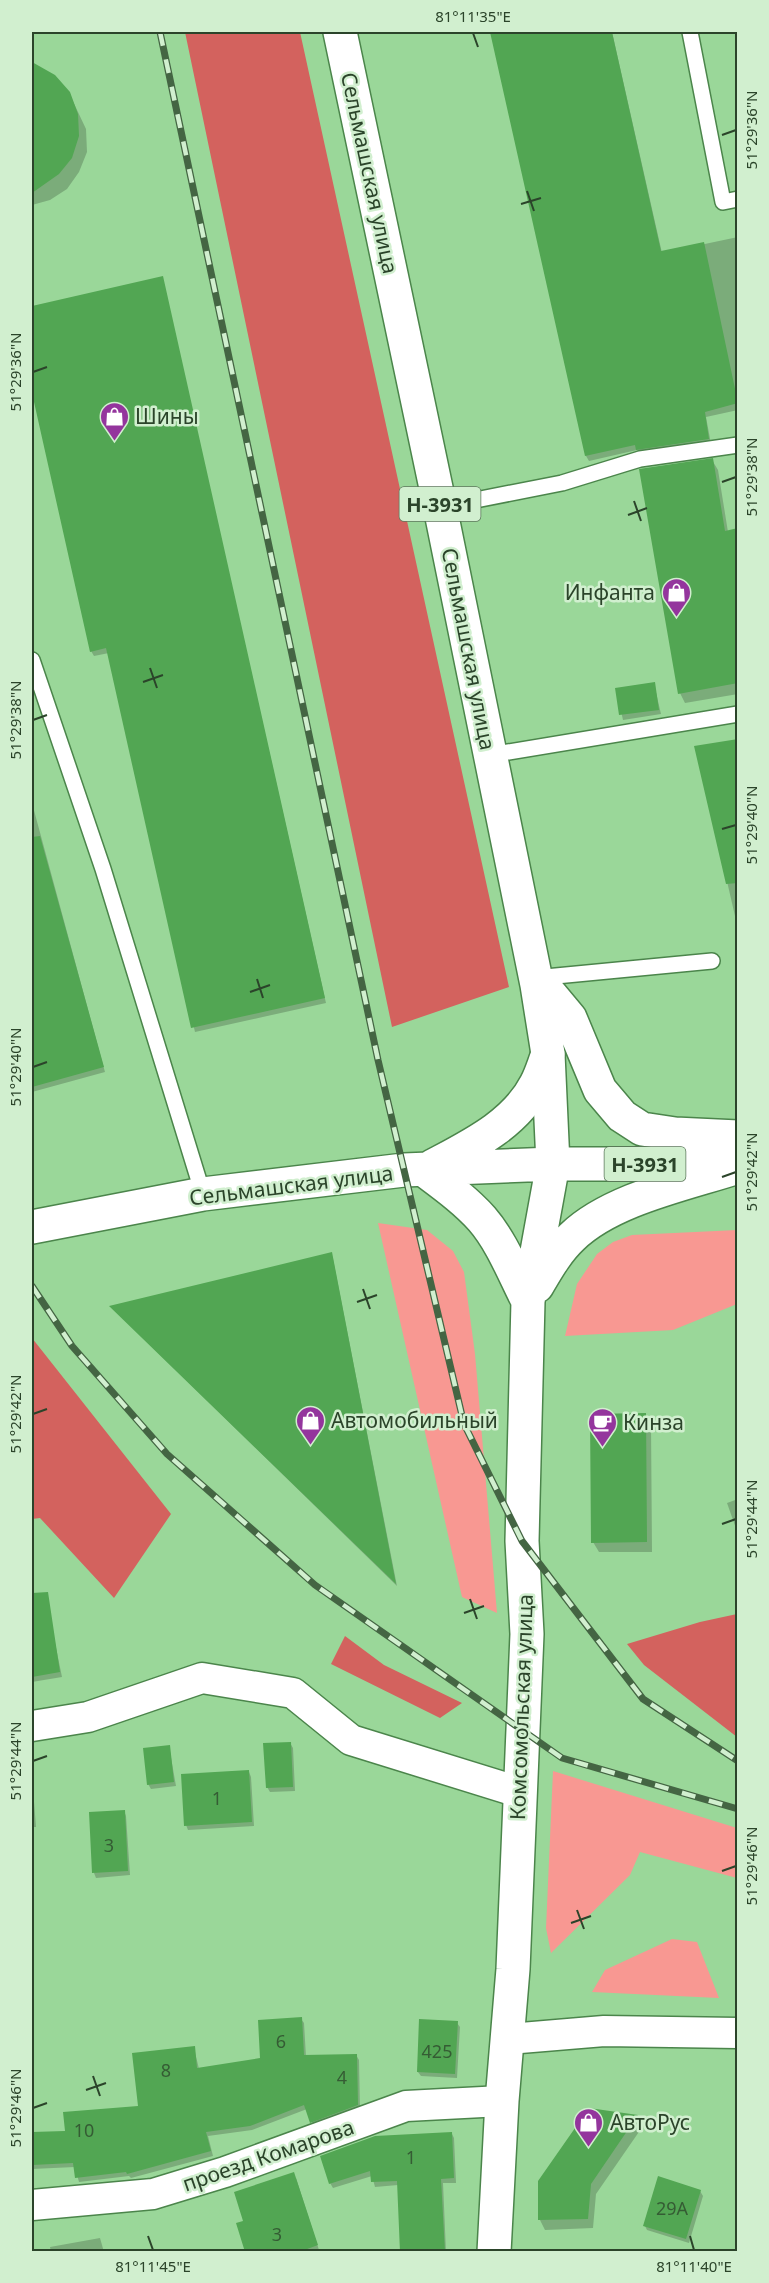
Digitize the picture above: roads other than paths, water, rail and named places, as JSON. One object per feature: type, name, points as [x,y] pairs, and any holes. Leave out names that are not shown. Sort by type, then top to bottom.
[{"type":"main road","name":"Сельмашская улица","points":[[340,32],[440,507],[536,982],[548,1054],[553,1164]]},
{"type":"main road","points":[[536,982],[550,994],[570,1018],[600,1090],[622,1116],[642,1128],[675,1134],[738,1137]]},
{"type":"main road","points":[[528,1301],[497,1240],[482,1219],[457,1195],[424,1170],[479,1142],[498,1128],[536,1085],[548,1054]]},
{"type":"main road","name":"Сельмашская улица","points":[[32,1227],[203,1194],[424,1170],[553,1164],[738,1166]]},
{"type":"main road","name":"Комсомольская улица","points":[[494,2252],[502,2101],[508,2039],[527,1634],[522,1541],[528,1301],[553,1164]]},
{"type":"main road","points":[[528,1301],[551,1262],[572,1237],[588,1224],[607,1213],[657,1193],[738,1166]]},
{"type":"street","points":[[32,1726],[88,1717],[202,1678],[293,1694],[351,1740],[519,1792]]},
{"type":"street","points":[[508,2039],[604,2031],[738,2033]]},
{"type":"street","name":"проезд Комарова","points":[[32,2205],[153,2194],[225,2172],[406,2106],[502,2101]]},
{"type":"lane","points":[[690,32],[723,202],[738,199]]},
{"type":"lane","points":[[440,507],[562,483],[640,459],[738,445]]},
{"type":"lane","points":[[32,660],[103,869],[203,1194]]},
{"type":"lane","points":[[490,755],[738,714]]},
{"type":"lane","points":[[536,982],[712,961]]},
{"type":"railway","points":[[160,32],[378,1060],[464,1424],[522,1541],[643,1699],[738,1761]]},
{"type":"railway","points":[[32,1286],[72,1346],[167,1454],[315,1585],[562,1758],[738,1809]]},
{"type":"place","name":"Шины","points":[[114,442]]},
{"type":"place","name":"Инфанта","points":[[676,618]]},
{"type":"place","name":"Автомобильный","points":[[310,1446]]},
{"type":"place","name":"Кинза","points":[[602,1448]]},
{"type":"place","name":"АвтоРус","points":[[589,2148]]}]
